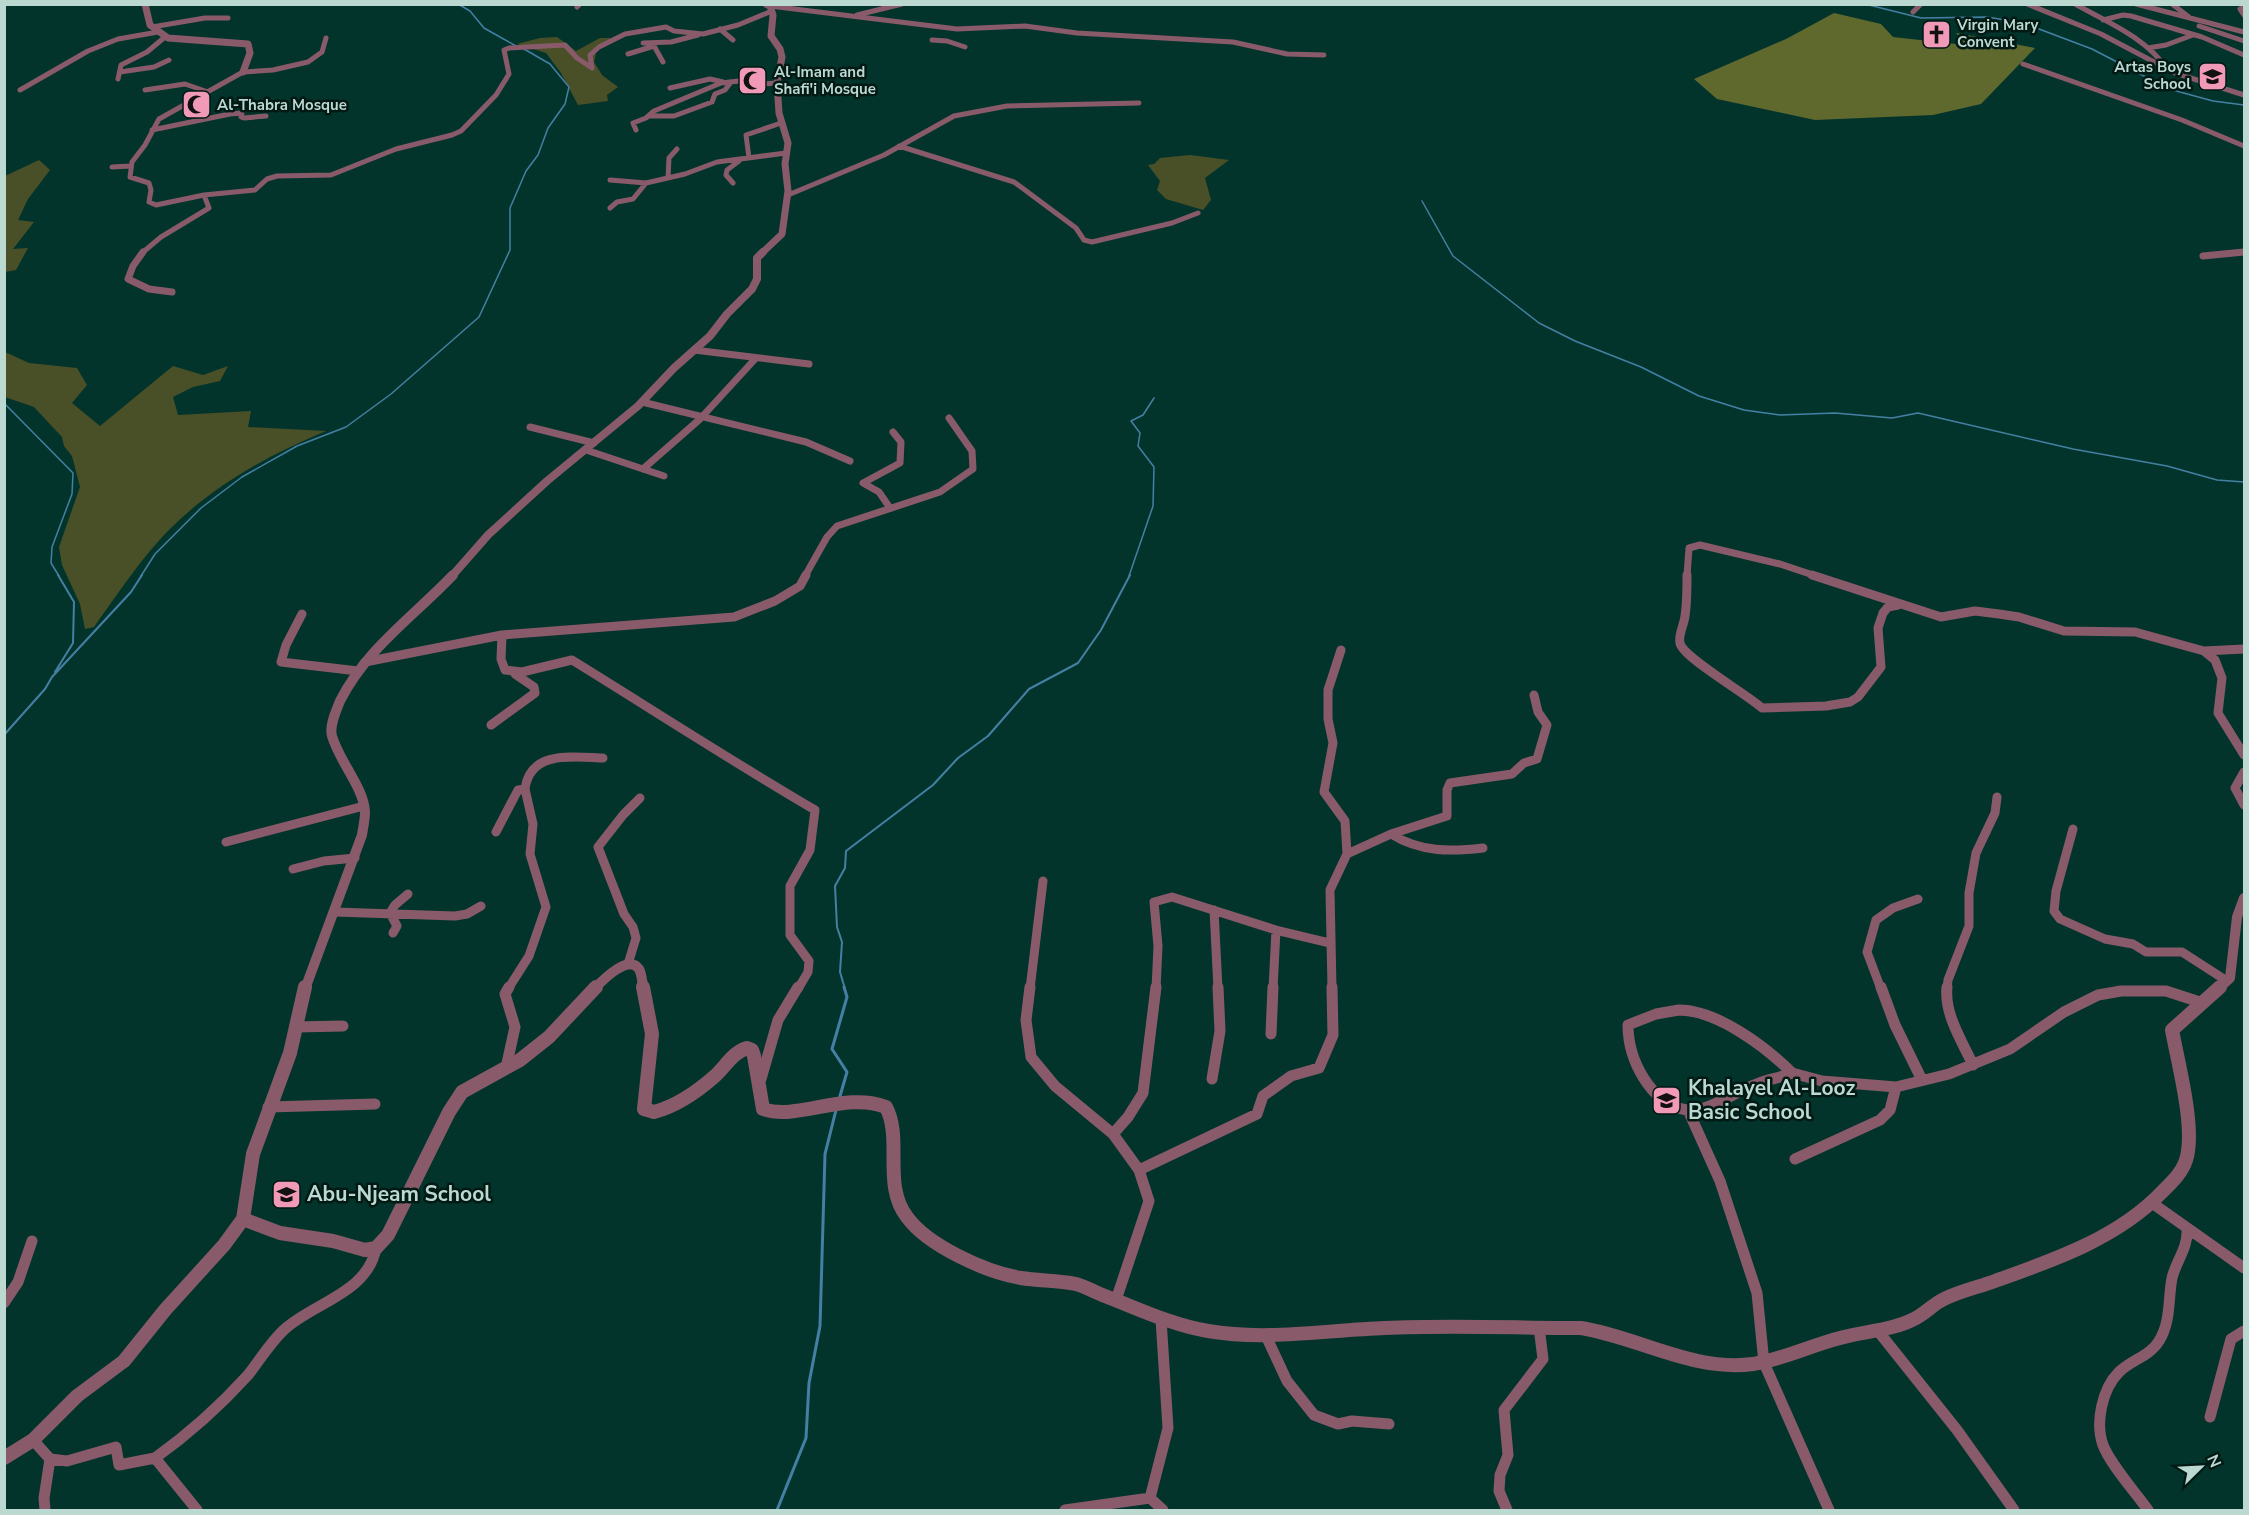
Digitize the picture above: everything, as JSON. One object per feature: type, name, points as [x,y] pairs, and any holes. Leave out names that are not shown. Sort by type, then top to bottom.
[{"type":"street","points":[[145,4],[152,27],[165,37],[248,44],[250,53],[243,72]]},
{"type":"street","points":[[878,4],[884,8]]},
{"type":"street","points":[[852,17],[902,4]]},
{"type":"street","points":[[1913,12],[1921,4]]},
{"type":"street","points":[[2027,4],[2101,34],[2167,70],[2244,95]]},
{"type":"street","points":[[2075,4],[2148,48],[2160,58],[2167,70],[2223,84]]},
{"type":"street","points":[[2136,4],[2244,32]]},
{"type":"street","points":[[2154,4],[2187,18],[2194,24],[2244,41]]},
{"type":"street","points":[[2172,4],[2189,17],[2187,18]]},
{"type":"street","points":[[2238,4],[2244,7],[2240,9],[2244,15]]},
{"type":"street","points":[[4,1458],[33,1440],[77,1396],[124,1361],[224,1245],[243,1219],[253,1154],[268,1107],[290,1053],[303,994],[362,836],[364,806],[361,795],[344,765],[331,734],[335,712],[361,666],[444,584],[488,535],[547,481],[642,402],[710,336],[755,284],[757,258],[782,234],[788,195],[786,153],[788,143],[781,123],[777,83],[782,57],[780,49],[771,36],[769,7]]},
{"type":"street","points":[[628,54],[670,40],[678,42],[743,23],[769,7],[957,29],[1025,26],[1077,33],[1233,42],[1287,54],[1324,55]]},
{"type":"street","points":[[2103,20],[2123,15],[2194,34],[2244,55]]},
{"type":"street","points":[[152,27],[197,19],[228,18]]},
{"type":"street","points":[[743,23],[744,27],[757,25]]},
{"type":"street","points":[[937,25],[931,41],[947,41],[965,48]]},
{"type":"street","points":[[326,38],[322,52],[310,61],[266,71],[243,72],[159,119],[148,141],[130,166],[130,177],[149,183],[151,190],[149,202],[156,205],[204,195],[255,190],[267,179],[277,176],[331,175],[380,157],[396,148],[430,142],[461,131],[496,95],[509,74],[504,50],[509,48],[565,45],[577,58],[592,68],[590,55],[599,47],[625,34],[666,27],[674,31],[703,34]]},
{"type":"street","points":[[720,29],[733,40]]},
{"type":"street","points":[[20,90],[88,51],[118,39],[158,32]]},
{"type":"street","points":[[2148,48],[2169,45],[2194,34]]},
{"type":"street","points":[[118,79],[121,64],[147,52],[165,37]]},
{"type":"street","points":[[2212,42],[2232,37]]},
{"type":"street","points":[[643,43],[654,45]]},
{"type":"street","points":[[654,45],[663,62]]},
{"type":"street","points":[[120,72],[154,67],[169,60]]},
{"type":"street","points":[[2023,64],[2182,120],[2244,146]]},
{"type":"street","points":[[669,88],[710,79],[728,82]]},
{"type":"street","points":[[636,130],[633,123],[654,111],[683,97],[728,82],[739,81],[749,85],[777,83]]},
{"type":"street","points":[[648,116],[667,118],[712,102],[715,94],[725,90],[728,82]]},
{"type":"street","points":[[145,90],[185,84],[208,92]]},
{"type":"street","points":[[788,195],[811,183],[845,173],[954,116],[1007,106],[1139,103]]},
{"type":"street","points":[[152,130],[230,114],[242,113],[241,117],[244,118],[266,116]]},
{"type":"street","points":[[749,158],[746,135],[781,123]]},
{"type":"street","points":[[898,146],[1014,183],[1077,228],[1084,240],[1092,242],[1162,226],[1198,213]]},
{"type":"street","points":[[668,178],[669,158],[677,149]]},
{"type":"street","points":[[610,180],[646,183],[704,168],[717,162],[786,153]]},
{"type":"street","points":[[733,183],[726,175],[727,170],[741,159]]},
{"type":"street","points":[[112,166],[130,166]]},
{"type":"street","points":[[610,208],[619,200],[633,199],[646,183]]},
{"type":"street","points":[[172,292],[154,291],[135,284],[128,279],[129,273],[140,255],[156,240],[209,208],[204,195]]},
{"type":"street","points":[[2204,256],[2244,252]]},
{"type":"street","points":[[694,350],[809,364]]},
{"type":"street","points":[[643,469],[702,417],[756,358]]},
{"type":"street","points":[[642,402],[806,442],[850,461]]},
{"type":"street","points":[[302,614],[286,645],[281,662],[361,666],[502,635],[618,624],[734,617],[775,601],[800,586],[827,537],[837,526],[940,492],[973,469],[972,451],[949,418]]},
{"type":"street","points":[[530,427],[590,447],[664,476]]},
{"type":"street","points":[[890,508],[879,492],[863,483],[900,463],[901,442],[893,432]]},
{"type":"street","points":[[1898,605],[1888,607],[1881,617],[1878,642],[1881,667],[1863,692],[1853,700],[1813,708],[1762,708],[1749,696],[1694,661],[1680,646],[1680,634],[1685,619],[1689,548],[1692,546],[1730,550],[1780,564],[1898,605],[1941,617],[1975,611],[2009,615],[2064,631],[2135,632],[2204,651],[2244,649]]},
{"type":"street","points":[[491,724],[535,693],[534,687],[529,682],[505,670],[501,659],[502,635]]},
{"type":"street","points":[[1139,1170],[1257,1114],[1263,1096],[1291,1077],[1319,1068],[1333,1035],[1330,890],[1347,854],[1345,821],[1324,792],[1333,743],[1328,719],[1328,690],[1341,650]]},
{"type":"street","points":[[2204,651],[2215,660],[2222,678],[2218,713],[2244,755]]},
{"type":"street","points":[[515,674],[526,674],[563,660],[572,660],[667,718],[744,769],[815,810],[810,850],[790,886],[790,935],[809,962],[808,972],[778,1020],[760,1081]]},
{"type":"street","points":[[1347,854],[1391,834],[1447,816],[1447,790],[1450,783],[1512,774],[1524,763],[1538,759],[1547,725],[1538,712],[1534,695]]},
{"type":"street","points":[[506,1068],[515,1027],[505,994],[529,956],[546,907],[530,854],[533,824],[524,780],[532,768],[544,761],[570,757],[603,758]]},
{"type":"street","points":[[2244,772],[2235,788],[2244,805]]},
{"type":"street","points":[[496,832],[518,790],[525,789]]},
{"type":"street","points":[[1973,1065],[1950,1014],[1946,997],[1948,980],[1968,926],[1969,893],[1976,853],[1995,813],[1997,797]]},
{"type":"street","points":[[628,964],[636,938],[633,927],[624,915],[598,847],[623,815],[640,798]]},
{"type":"street","points":[[225,842],[364,806]]},
{"type":"street","points":[[2073,829],[2056,891],[2054,911],[2060,918],[2105,939],[2133,944],[2146,952],[2182,952],[2227,981]]},
{"type":"street","points":[[1391,834],[1405,844],[1443,853],[1483,848]]},
{"type":"street","points":[[293,868],[324,861],[355,858]]},
{"type":"street","points":[[1043,881],[1026,1020],[1031,1057],[1055,1086],[1113,1134],[1139,1170],[1149,1201],[1116,1300]]},
{"type":"street","points":[[390,913],[395,905],[408,894]]},
{"type":"street","points":[[1113,1134],[1128,1117],[1143,1093],[1156,988],[1158,946],[1154,902],[1172,897],[1276,930],[1330,943]]},
{"type":"street","points":[[243,1219],[280,1233],[333,1241],[365,1250],[375,1248],[388,1235],[449,1112],[462,1092],[506,1068],[549,1037],[598,985],[621,966],[628,964],[635,965],[640,970],[650,1016],[650,1067],[644,1109],[657,1113],[695,1091],[715,1077],[744,1048],[750,1048],[753,1052],[760,1081],[760,1101],[766,1111],[834,1103],[880,1103],[888,1108],[892,1116],[890,1137],[896,1196],[905,1217],[916,1228],[959,1254],[1015,1277],[1073,1283],[1161,1319],[1211,1331],[1266,1336],[1359,1329],[1581,1328],[1601,1330],[1673,1356],[1726,1364],[1764,1363],[1842,1337],[1878,1331],[1913,1320],[1944,1299],[2063,1257],[2118,1227],[2152,1203],[2181,1171],[2188,1148],[2187,1114],[2172,1030],[2227,981],[2233,970],[2234,935],[2240,904],[2244,898]]},
{"type":"street","points":[[1918,899],[1893,908],[1876,920],[1867,952],[1894,1025],[1922,1080]]},
{"type":"street","points":[[335,912],[455,916],[467,914],[481,906]]},
{"type":"street","points":[[1212,1079],[1220,1031],[1214,910]]},
{"type":"street","points":[[390,913],[397,926],[393,933]]},
{"type":"street","points":[[1271,1034],[1276,930]]},
{"type":"street","points":[[1792,1073],[1776,1080],[1758,1083],[1708,1106],[1688,1110],[1658,1097],[1639,1070],[1628,1042],[1628,1025],[1648,1016],[1686,1010],[1696,1012],[1746,1033],[1770,1049],[1792,1073],[1822,1081],[1896,1087],[1948,1074],[2010,1049],[2064,1012],[2098,994],[2121,991],[2166,991],[2203,1003]]},
{"type":"street","points":[[295,1027],[343,1026]]},
{"type":"street","points":[[1795,1159],[1880,1120],[1890,1110],[1896,1087]]},
{"type":"street","points":[[268,1107],[375,1104]]},
{"type":"street","points":[[1688,1110],[1720,1181],[1757,1293],[1764,1363],[1829,1510]]},
{"type":"street","points":[[2152,1203],[2187,1230],[2244,1268]]},
{"type":"street","points":[[2148,1510],[2104,1448],[2100,1438],[2099,1422],[2107,1393],[2118,1372],[2159,1343],[2169,1316],[2175,1270],[2188,1240],[2187,1230]]},
{"type":"street","points":[[4,1303],[18,1282],[32,1241]]},
{"type":"street","points":[[33,1440],[50,1459],[67,1461],[116,1447],[119,1465],[155,1458],[189,1434],[217,1407],[260,1361],[286,1328],[360,1280],[376,1254],[375,1248]]},
{"type":"street","points":[[1150,1498],[1168,1428],[1161,1319]]},
{"type":"street","points":[[1507,1510],[1499,1491],[1500,1475],[1508,1455],[1504,1410],[1543,1359],[1539,1328]]},
{"type":"street","points":[[1878,1331],[1957,1430],[2014,1510]]},
{"type":"street","points":[[2210,1417],[2231,1339],[2244,1331]]},
{"type":"street","points":[[1266,1336],[1287,1381],[1314,1415],[1338,1424],[1352,1420],[1389,1424]]},
{"type":"street","points":[[155,1458],[197,1510]]},
{"type":"street","points":[[45,1510],[44,1498],[50,1459]]},
{"type":"street","points":[[1065,1510],[1150,1498]]},
{"type":"street","points":[[1150,1498],[1163,1510]]},
{"type":"green space","points":[[1834,13],[1881,24],[1893,37],[1965,45],[1956,33],[2035,48],[1981,104],[1933,115],[1815,120],[1717,99],[1694,79],[1786,39]]},
{"type":"green space","points":[[557,37],[576,51],[600,38],[611,38],[597,49],[594,62],[602,75],[618,87],[607,95],[608,101],[578,105],[561,73],[546,53],[517,44],[540,38]]},
{"type":"green space","points":[[1190,155],[1229,160],[1205,178],[1211,200],[1203,210],[1166,199],[1157,190],[1160,181],[1148,165],[1154,164],[1160,158]]},
{"type":"green space","points":[[39,160],[50,170],[28,199],[18,220],[34,222],[13,249],[28,248],[16,270],[5,272],[5,176]]},
{"type":"green space","points":[[5,352],[29,363],[77,368],[87,385],[72,403],[100,426],[173,366],[203,375],[228,366],[220,381],[193,387],[173,397],[178,415],[251,411],[248,427],[326,431],[261,462],[200,502],[154,546],[94,627],[85,629],[80,604],[62,565],[59,547],[80,487],[72,456],[64,446],[62,437],[34,407],[5,397]]},
{"type":"waterway","points":[[458,4],[470,11],[484,28],[516,46]]},
{"type":"waterway","points":[[1865,4],[1921,18],[1987,17],[2023,23],[2092,49],[2169,89],[2213,101],[2244,105]]},
{"type":"waterway","points":[[141,576],[155,554],[201,508],[242,477],[297,446],[346,427],[391,394],[479,317],[510,250],[510,208],[526,171],[538,155],[548,128],[565,104],[569,87],[550,64],[524,49]]},
{"type":"waterway","points":[[1422,201],[1453,256],[1539,323],[1575,341],[1641,367],[1699,396],[1744,410],[1780,415],[1835,413],[1892,418],[1918,413],[2073,449],[2167,466],[2217,480],[2244,482]]},
{"type":"waterway","points":[[1129,576],[1153,506],[1154,467],[1138,446],[1140,433],[1131,421],[1143,415],[1154,398]]},
{"type":"waterway","points":[[4,403],[73,473],[72,494],[52,547],[51,563],[59,576]]},
{"type":"waterway","points":[[55,672],[73,643],[74,602],[58,575]]},
{"type":"waterway","points":[[4,735],[45,689],[52,677],[131,592],[142,575]]},
{"type":"waterway","points":[[845,989],[840,972],[842,942],[837,927],[835,886],[845,868],[846,851],[933,785],[958,758],[988,736],[1029,689],[1078,663],[1101,630],[1130,575]]},
{"type":"waterway","points":[[840,1096],[847,1072],[832,1049],[847,997],[844,987]]},
{"type":"waterway","points":[[777,1510],[806,1438],[809,1383],[820,1326],[825,1154],[836,1110]]},
{"type":"place","name":"Virgin Mary Convent","points":[[1936,34]]},
{"type":"place","name":"Artas Boys School","points":[[2212,76]]},
{"type":"place","name":"Al-Imam and Shafi'i Mosque","points":[[753,81]]},
{"type":"place","name":"Al-Thabra Mosque","points":[[196,105]]},
{"type":"place","name":"Khalayel Al-Looz Basic School","points":[[1667,1100]]},
{"type":"place","name":"Abu-Njeam School","points":[[286,1194]]}]
